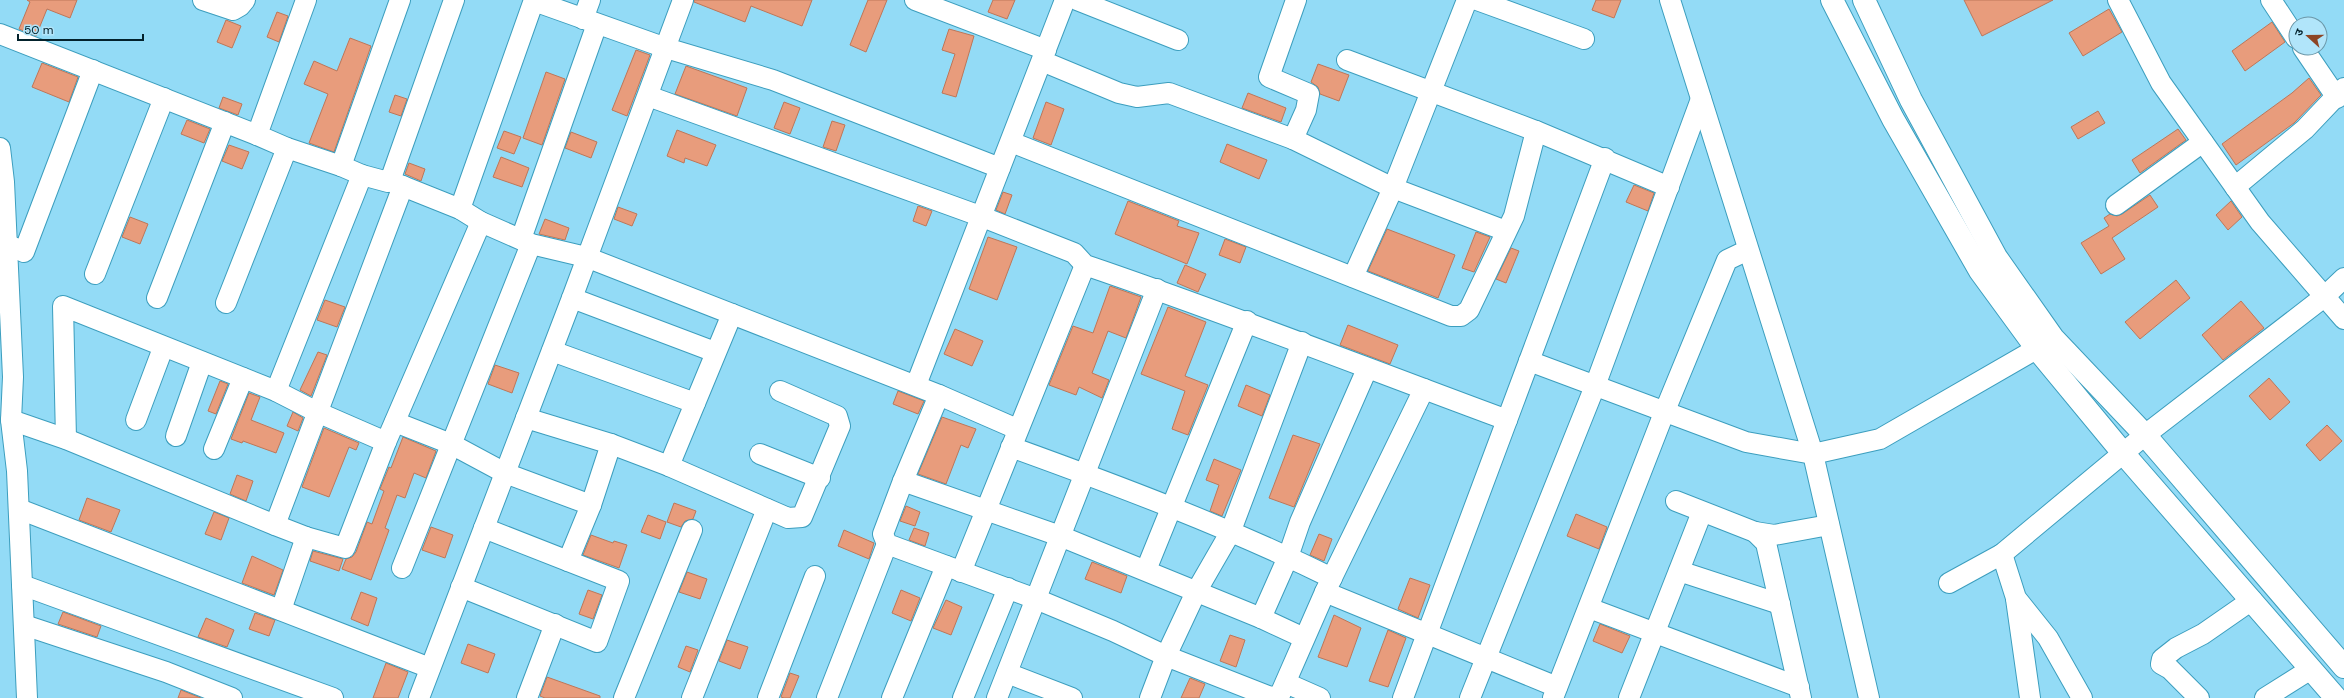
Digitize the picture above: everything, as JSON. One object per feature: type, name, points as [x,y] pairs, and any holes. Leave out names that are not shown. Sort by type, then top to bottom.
[{"type":"street","points":[[203,0],[233,10],[240,6],[245,0]]},
{"type":"street","points":[[257,134],[306,0]]},
{"type":"street","points":[[340,166],[400,0]]},
{"type":"street","points":[[275,525],[317,412],[396,183],[454,0]]},
{"type":"street","points":[[460,209],[534,0],[666,48],[773,80],[1000,168]]},
{"type":"street","points":[[402,568],[451,444],[526,241],[590,21],[590,0]]},
{"type":"street","points":[[419,698],[552,351],[683,0]]},
{"type":"street","points":[[915,0],[1044,56],[1119,93],[1136,97],[1169,93],[1293,139],[1393,188],[1506,231]]},
{"type":"street","points":[[916,385],[980,216],[1011,142],[1065,0]]},
{"type":"street","points":[[1077,0],[1178,40]]},
{"type":"street","points":[[1353,277],[1393,188],[1467,0]]},
{"type":"street","points":[[1477,0],[1584,39]]},
{"type":"street","points":[[1670,0],[1813,454],[1869,698]]},
{"type":"street","points":[[1832,0],[1893,119],[1980,271],[2045,344],[2145,435],[2344,667]]},
{"type":"street","points":[[1864,0],[1910,100],[2045,344],[2123,453],[2336,698]]},
{"type":"street","points":[[2118,0],[2161,83],[2260,222],[2344,319]]},
{"type":"street","points":[[2271,0],[2288,26]]},
{"type":"street","points":[[1293,139],[1306,110],[1309,94],[1270,77],[1294,1]]},
{"type":"street","points":[[0,34],[257,134],[287,148],[362,175],[396,183],[460,209],[480,222],[526,241],[586,257],[939,394],[1014,438],[1085,473],[1288,557],[1328,585],[1427,634],[1486,658],[1555,693],[1664,413],[1727,260],[1748,250]]},
{"type":"street","points":[[2235,187],[2305,129],[2341,93],[2310,56]]},
{"type":"street","points":[[1347,60],[1605,158],[1669,187]]},
{"type":"street","points":[[6,244],[24,252],[93,70]]},
{"type":"street","points":[[648,96],[980,216],[1074,253],[1085,265],[1247,321],[1424,390],[1507,420]]},
{"type":"street","points":[[95,274],[164,98]]},
{"type":"street","points":[[1470,698],[1595,386],[1701,99]]},
{"type":"street","points":[[157,298],[225,122]]},
{"type":"street","points":[[1011,142],[1451,316],[1461,316],[1469,310],[1514,216],[1536,131]]},
{"type":"street","points":[[2116,205],[2203,142]]},
{"type":"street","points":[[0,148],[2,206],[6,244],[4,291],[6,375],[11,420],[8,468],[19,509],[27,698]]},
{"type":"street","points":[[226,303],[287,148]]},
{"type":"street","points":[[1403,698],[1605,158]]},
{"type":"street","points":[[276,391],[362,175]]},
{"type":"street","points":[[11,420],[66,439],[306,537],[345,548],[386,442],[480,222]]},
{"type":"street","points":[[892,698],[954,569],[986,509],[1085,265]]},
{"type":"street","points":[[1949,583],[2002,554],[2145,435],[2324,297],[2344,278]]},
{"type":"street","points":[[997,698],[1157,289]]},
{"type":"street","points":[[572,298],[715,352]]},
{"type":"street","points":[[66,439],[63,306],[163,348],[276,391],[317,412],[386,442]]},
{"type":"street","points":[[669,466],[732,314]]},
{"type":"street","points":[[1146,570],[1247,321]]},
{"type":"street","points":[[1150,698],[1166,656],[1196,592],[1230,533],[1302,342]]},
{"type":"street","points":[[1529,361],[1664,413],[1746,442],[1813,454],[1880,439],[2045,344]]},
{"type":"street","points":[[136,420],[163,348]]},
{"type":"street","points":[[552,351],[695,403]]},
{"type":"street","points":[[176,436],[202,362]]},
{"type":"street","points":[[1261,618],[1288,557],[1300,522],[1367,368]]},
{"type":"street","points":[[214,449],[243,378]]},
{"type":"street","points":[[887,544],[1036,599],[1113,631],[1166,656],[1268,696],[1279,697],[1328,585],[1424,390]]},
{"type":"street","points":[[526,418],[610,444],[669,466],[788,518],[802,517],[820,478],[840,426],[837,416],[780,391]]},
{"type":"street","points":[[828,698],[887,544],[884,534],[903,481],[939,394]]},
{"type":"street","points":[[395,422],[451,444],[505,473],[591,505]]},
{"type":"street","points":[[568,561],[591,505],[610,444]]},
{"type":"street","points":[[760,454],[820,478]]},
{"type":"street","points":[[903,481],[1060,536],[1261,618],[1304,638]]},
{"type":"street","points":[[1676,501],[1755,532],[1774,535],[1829,524]]},
{"type":"street","points":[[19,509],[430,668]]},
{"type":"street","points":[[692,698],[767,509]]},
{"type":"street","points":[[1632,697],[1654,634],[1702,512]]},
{"type":"street","points":[[461,587],[597,642],[619,581],[484,528]]},
{"type":"street","points":[[624,698],[692,530]]},
{"type":"street","points":[[1755,532],[1766,543],[1800,693]]},
{"type":"street","points":[[281,610],[306,537]]},
{"type":"street","points":[[2002,554],[2016,598],[2030,698]]},
{"type":"street","points":[[1679,571],[1780,604]]},
{"type":"street","points":[[768,698],[815,576]]},
{"type":"street","points":[[22,585],[333,698]]},
{"type":"street","points":[[963,698],[1008,588]]},
{"type":"street","points":[[2016,598],[2048,638],[2082,698]]},
{"type":"street","points":[[2200,698],[2170,669],[2161,664],[2162,659],[2176,648],[2203,634],[2252,600]]},
{"type":"street","points":[[1589,608],[1800,693]]},
{"type":"street","points":[[24,624],[166,672],[232,698]]},
{"type":"street","points":[[527,698],[555,624]]},
{"type":"street","points":[[2270,697],[2311,669]]},
{"type":"street","points":[[1007,673],[1072,698]]},
{"type":"street","points":[[1286,683],[1320,698]]},
{"type":"building","points":[[27,0],[77,0],[70,18],[47,9],[36,36],[19,29],[30,2]]},
{"type":"building","points":[[694,0],[812,0],[802,26],[751,6],[745,22],[694,2]]},
{"type":"building","points":[[868,0],[887,0],[866,52],[850,45]]},
{"type":"building","points":[[993,0],[1015,0],[1007,19],[988,12]]},
{"type":"building","points":[[1596,0],[1621,0],[1614,18],[1592,10]]},
{"type":"building","points":[[1964,0],[2053,0],[1982,36]]},
{"type":"building","points":[[2109,9],[2122,32],[2083,56],[2069,33]]},
{"type":"building","points":[[277,12],[288,16],[279,42],[267,37]]},
{"type":"building","points":[[226,20],[241,26],[232,48],[217,42]]},
{"type":"building","points":[[2272,22],[2285,42],[2245,71],[2232,51]]},
{"type":"building","points":[[949,29],[974,36],[956,97],[942,93],[955,54],[942,50]]},
{"type":"building","points":[[350,38],[371,46],[334,152],[309,143],[328,94],[304,84],[314,61],[337,71]]},
{"type":"building","points":[[636,50],[650,55],[627,116],[612,110]]},
{"type":"building","points":[[42,63],[78,77],[69,102],[32,87]]},
{"type":"building","points":[[1318,64],[1349,75],[1339,101],[1320,94],[1318,87],[1311,82]]},
{"type":"building","points":[[686,66],[747,88],[737,116],[675,94]]},
{"type":"building","points":[[546,72],[565,79],[542,145],[523,138]]},
{"type":"building","points":[[2309,78],[2321,95],[2294,123],[2236,165],[2222,144],[2292,93]]},
{"type":"building","points":[[1248,93],[1286,108],[1281,122],[1242,108]]},
{"type":"building","points":[[395,95],[407,99],[401,116],[389,112]]},
{"type":"building","points":[[223,97],[242,104],[238,115],[219,108]]},
{"type":"building","points":[[784,102],[800,108],[790,134],[774,128]]},
{"type":"building","points":[[1046,102],[1064,109],[1051,145],[1033,138]]},
{"type":"building","points":[[2098,111],[2105,123],[2078,139],[2071,127]]},
{"type":"building","points":[[187,120],[210,129],[204,143],[181,134]]},
{"type":"building","points":[[832,121],[845,125],[836,151],[823,147]]},
{"type":"building","points":[[2178,129],[2186,140],[2140,173],[2132,160]]},
{"type":"building","points":[[677,130],[716,145],[707,166],[685,158],[684,163],[667,156]]},
{"type":"building","points":[[504,131],[521,137],[514,154],[497,148]]},
{"type":"building","points":[[571,132],[597,142],[591,158],[565,148]]},
{"type":"building","points":[[1227,144],[1267,160],[1259,179],[1220,162]]},
{"type":"building","points":[[229,145],[249,152],[242,169],[222,161]]},
{"type":"building","points":[[501,157],[529,168],[522,187],[493,177]]},
{"type":"building","points":[[409,163],[425,169],[421,181],[405,174]]},
{"type":"building","points":[[1634,185],[1654,193],[1648,211],[1626,202]]},
{"type":"building","points":[[1003,192],[1012,195],[1005,214],[996,210]]},
{"type":"building","points":[[2150,195],[2158,207],[2112,238],[2125,259],[2101,274],[2081,243],[2109,226],[2104,218],[2110,214],[2117,216],[2122,214]]},
{"type":"building","points":[[1128,201],[1179,221],[1177,226],[1199,233],[1187,264],[1115,234]]},
{"type":"building","points":[[2231,201],[2242,217],[2228,230],[2216,215]]},
{"type":"building","points":[[918,206],[932,211],[926,226],[913,221]]},
{"type":"building","points":[[618,207],[637,214],[632,226],[614,219]]},
{"type":"building","points":[[130,217],[148,224],[140,244],[122,237]]},
{"type":"building","points":[[545,219],[569,228],[565,240],[539,234]]},
{"type":"building","points":[[1387,229],[1455,255],[1438,298],[1368,271]]},
{"type":"building","points":[[1476,232],[1490,237],[1474,272],[1462,268]]},
{"type":"building","points":[[988,237],[1017,247],[997,300],[969,289]]},
{"type":"building","points":[[1225,239],[1246,247],[1240,263],[1219,255]]},
{"type":"building","points":[[1511,248],[1519,251],[1506,283],[1496,279]]},
{"type":"building","points":[[1185,265],[1206,274],[1198,292],[1177,283]]},
{"type":"building","points":[[2176,280],[2190,298],[2140,339],[2125,322]]},
{"type":"building","points":[[1110,286],[1141,297],[1126,338],[1108,331],[1092,373],[1109,380],[1102,398],[1079,387],[1076,395],[1049,385],[1073,326],[1093,333]]},
{"type":"building","points":[[325,300],[345,307],[337,327],[317,320]]},
{"type":"building","points":[[2241,301],[2264,328],[2223,360],[2202,335]]},
{"type":"building","points":[[1168,307],[1206,322],[1185,376],[1208,385],[1188,435],[1172,429],[1185,391],[1141,374]]},
{"type":"building","points":[[1348,325],[1398,345],[1390,364],[1340,345]]},
{"type":"building","points":[[955,329],[983,341],[972,366],[944,354]]},
{"type":"building","points":[[318,352],[327,355],[311,396],[300,390]]},
{"type":"building","points":[[495,365],[519,373],[512,393],[488,384]]},
{"type":"building","points":[[2269,378],[2290,402],[2270,420],[2249,396]]},
{"type":"building","points":[[220,381],[228,384],[216,414],[208,411]]},
{"type":"building","points":[[1246,385],[1270,395],[1262,416],[1238,406]]},
{"type":"building","points":[[898,391],[924,401],[918,414],[893,404]]},
{"type":"building","points":[[249,393],[260,397],[251,420],[284,433],[276,453],[243,441],[242,443],[231,439]]},
{"type":"building","points":[[293,412],[303,418],[298,431],[287,426]]},
{"type":"building","points":[[942,417],[976,429],[968,448],[961,445],[946,484],[918,474]]},
{"type":"building","points":[[2327,425],[2342,441],[2320,461],[2306,445]]},
{"type":"building","points":[[324,428],[359,443],[356,450],[349,447],[329,497],[302,487]]},
{"type":"building","points":[[1293,435],[1320,444],[1294,507],[1269,498]]},
{"type":"building","points":[[403,437],[436,451],[426,478],[414,473],[405,498],[397,495],[385,528],[389,530],[371,580],[342,569],[346,559],[352,557],[356,552],[367,522],[372,524],[384,491],[380,489],[389,467],[391,468]]},
{"type":"building","points":[[1214,459],[1241,470],[1222,516],[1210,511],[1219,485],[1206,480]]},
{"type":"building","points":[[237,475],[253,481],[246,501],[230,494]]},
{"type":"building","points":[[87,498],[120,510],[111,532],[79,520]]},
{"type":"building","points":[[674,503],[696,511],[693,519],[685,521],[681,527],[667,522]]},
{"type":"building","points":[[906,506],[920,512],[915,526],[900,521]]},
{"type":"building","points":[[214,512],[229,518],[221,540],[205,534]]},
{"type":"building","points":[[1576,514],[1607,527],[1599,549],[1567,536]]},
{"type":"building","points":[[648,515],[666,522],[660,539],[641,532]]},
{"type":"building","points":[[431,527],[453,535],[445,558],[422,550]]},
{"type":"building","points":[[914,528],[929,533],[925,546],[909,540]]},
{"type":"building","points":[[844,530],[874,543],[869,559],[838,546]]},
{"type":"building","points":[[1319,534],[1332,539],[1324,561],[1310,555]]},
{"type":"building","points":[[591,535],[613,543],[614,541],[627,545],[619,568],[583,555]]},
{"type":"building","points":[[313,551],[343,559],[339,571],[310,561]]},
{"type":"building","points":[[252,556],[283,570],[274,595],[242,583]]},
{"type":"building","points":[[1092,562],[1127,576],[1121,593],[1085,579]]},
{"type":"building","points":[[687,572],[707,579],[700,599],[679,592]]},
{"type":"building","points":[[1410,578],[1430,585],[1418,618],[1398,609]]},
{"type":"building","points":[[588,590],[602,595],[593,619],[579,614]]},
{"type":"building","points":[[901,590],[920,598],[911,621],[892,613]]},
{"type":"building","points":[[361,592],[377,598],[368,626],[351,619]]},
{"type":"building","points":[[946,600],[962,607],[951,635],[933,628]]},
{"type":"building","points":[[63,612],[101,626],[97,637],[58,624]]},
{"type":"building","points":[[255,613],[275,620],[269,636],[249,629]]},
{"type":"building","points":[[1334,615],[1361,628],[1347,667],[1318,657]]},
{"type":"building","points":[[206,618],[234,630],[227,647],[198,637]]},
{"type":"building","points":[[1600,624],[1630,636],[1622,653],[1593,641]]},
{"type":"building","points":[[1388,630],[1406,638],[1388,687],[1369,681]]},
{"type":"building","points":[[1230,635],[1245,640],[1236,667],[1220,661]]},
{"type":"building","points":[[727,640],[748,647],[740,669],[719,661]]},
{"type":"building","points":[[468,644],[495,654],[488,673],[461,663]]},
{"type":"building","points":[[686,646],[698,650],[690,672],[678,667]]},
{"type":"building","points":[[386,663],[408,672],[398,698],[373,698]]},
{"type":"building","points":[[790,673],[799,676],[790,698],[784,698],[781,697]]},
{"type":"building","points":[[547,677],[600,696],[600,698],[545,698],[540,696]]},
{"type":"building","points":[[1190,678],[1205,684],[1199,698],[1181,698]]},
{"type":"building","points":[[181,690],[201,698],[178,698]]}]
